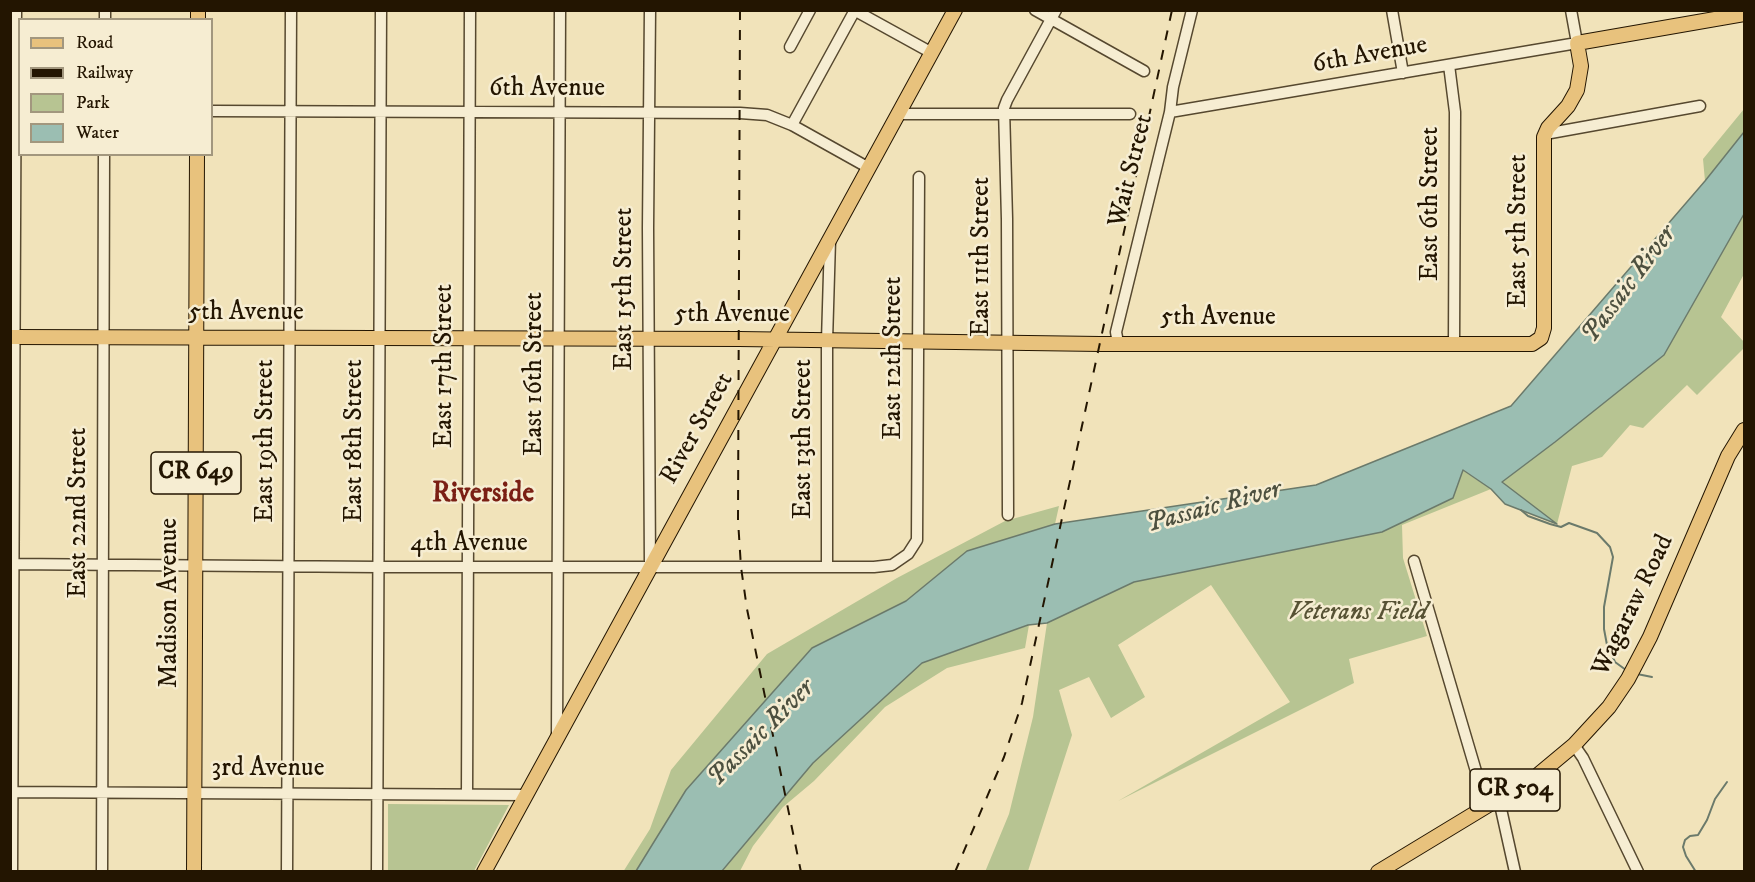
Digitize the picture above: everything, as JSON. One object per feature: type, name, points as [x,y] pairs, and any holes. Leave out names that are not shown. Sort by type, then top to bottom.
[{"type":"main road","name":"River Street","points":[[484,872],[955,10]]},
{"type":"main road","points":[[1577,43],[1744,14]]},
{"type":"main road","name":"East 5th Street","points":[[1454,344],[1532,344],[1538,341],[1542,334],[1545,134],[1552,122],[1568,106],[1576,90],[1581,66],[1577,43]]},
{"type":"main road","name":"Madison Avenue","points":[[194,872],[197,156]]},
{"type":"main road","name":"5th Avenue","points":[[12,337],[1454,344]]},
{"type":"main road","name":"Wagaraw Road","points":[[1378,872],[1538,775],[1574,745],[1609,707],[1635,667],[1653,631],[1728,456],[1744,430]]},
{"type":"street","points":[[12,872],[12,337],[16,10]]},
{"type":"street","name":"East 19th Street","points":[[287,872],[291,10]]},
{"type":"street","name":"East 18th Street","points":[[377,872],[381,10]]},
{"type":"street","name":"East 17th Street","points":[[467,794],[470,10]]},
{"type":"street","name":"East 16th Street","points":[[557,738],[560,10]]},
{"type":"street","name":"East 15th Street","points":[[650,10],[648,340],[650,567]]},
{"type":"street","points":[[790,47],[810,10]]},
{"type":"street","points":[[1035,10],[1054,15],[1144,71]]},
{"type":"street","name":"Wait Street","points":[[1118,342],[1116,333],[1170,112],[1173,87],[1192,10]]},
{"type":"street","points":[[1392,10],[1403,73]]},
{"type":"street","name":"East 5th Street","points":[[1570,10],[1577,43]]},
{"type":"street","points":[[792,125],[855,11],[932,53]]},
{"type":"street","name":"East 11th Street","points":[[1008,515],[1007,219],[1004,114],[1007,100],[1054,15]]},
{"type":"street","name":"6th Avenue","points":[[1170,112],[1577,43]]},
{"type":"street","name":"East 6th Street","points":[[1449,65],[1455,112],[1454,344]]},
{"type":"street","points":[[1545,134],[1700,106]]},
{"type":"street","name":"6th Avenue","points":[[213,111],[749,113],[767,115],[792,125],[869,168]]},
{"type":"street","points":[[899,114],[1130,114]]},
{"type":"street","name":"East 22nd Street","points":[[102,872],[104,156]]},
{"type":"street","name":"East 12th Street","points":[[917,540],[919,177]]},
{"type":"street","name":"East 13th Street","points":[[827,567],[830,239]]},
{"type":"street","name":"4th Avenue","points":[[12,564],[827,567],[892,565],[908,554],[917,540]]},
{"type":"street","points":[[1414,561],[1483,795],[1494,803],[1515,872]]},
{"type":"street","points":[[1574,745],[1586,763],[1638,872]]},
{"type":"street","name":"3rd Avenue","points":[[12,792],[526,795]]},
{"type":"green space","points":[[1744,109],[1744,132],[1705,181],[1703,159]]},
{"type":"green space","points":[[1744,214],[1744,274],[1721,317],[1744,342],[1744,348],[1697,395],[1687,385],[1643,428],[1630,425],[1602,457],[1572,466],[1557,524],[1501,482],[1664,355]]},
{"type":"green space","name":"Veterans Field","points":[[1462,470],[1491,489],[1402,525],[1403,558],[1427,636],[1349,659],[1354,683],[1118,801],[1290,702],[1211,585],[1118,645],[1145,697],[1111,718],[1089,677],[1059,690],[1072,735],[1028,871],[985,872],[1009,814],[1033,717],[1047,623],[1134,582],[1382,532]]},
{"type":"green space","points":[[1059,506],[1055,524],[967,551],[906,601],[812,648],[686,790],[636,871],[623,872],[650,829],[671,770],[767,654],[897,578],[1005,521]]},
{"type":"green space","points":[[1029,625],[1025,648],[947,668],[885,707],[814,781],[783,807],[753,846],[740,871],[722,872],[813,763],[922,663]]},
{"type":"green space","points":[[388,804],[509,805],[474,871],[388,872]]},
{"type":"water","name":"Passaic River","points":[[1744,132],[1744,214],[1664,355],[1502,482],[1557,524],[1505,504],[1491,489],[1463,470],[1453,498],[1382,532],[1134,582],[1047,623],[1028,625],[922,663],[813,763],[722,871],[636,871],[686,790],[812,648],[906,601],[967,551],[1055,524],[1316,485],[1511,406],[1705,181]]},
{"type":"waterway","points":[[1521,510],[1528,516],[1550,524],[1561,527],[1569,523],[1597,533],[1610,547],[1613,557],[1604,607],[1604,629],[1607,645],[1615,662],[1626,670]]},
{"type":"waterway","points":[[1637,674],[1652,677]]},
{"type":"waterway","points":[[1696,872],[1686,856],[1683,847],[1685,840],[1690,836],[1698,835],[1715,799],[1727,782]]},
{"type":"railway","points":[[740,10],[738,520],[741,567],[747,609],[801,872]]},
{"type":"railway","points":[[955,872],[1004,757],[1022,703],[1172,10]]},
{"type":"district","name":"Riverside","points":[[483,495]]}]
